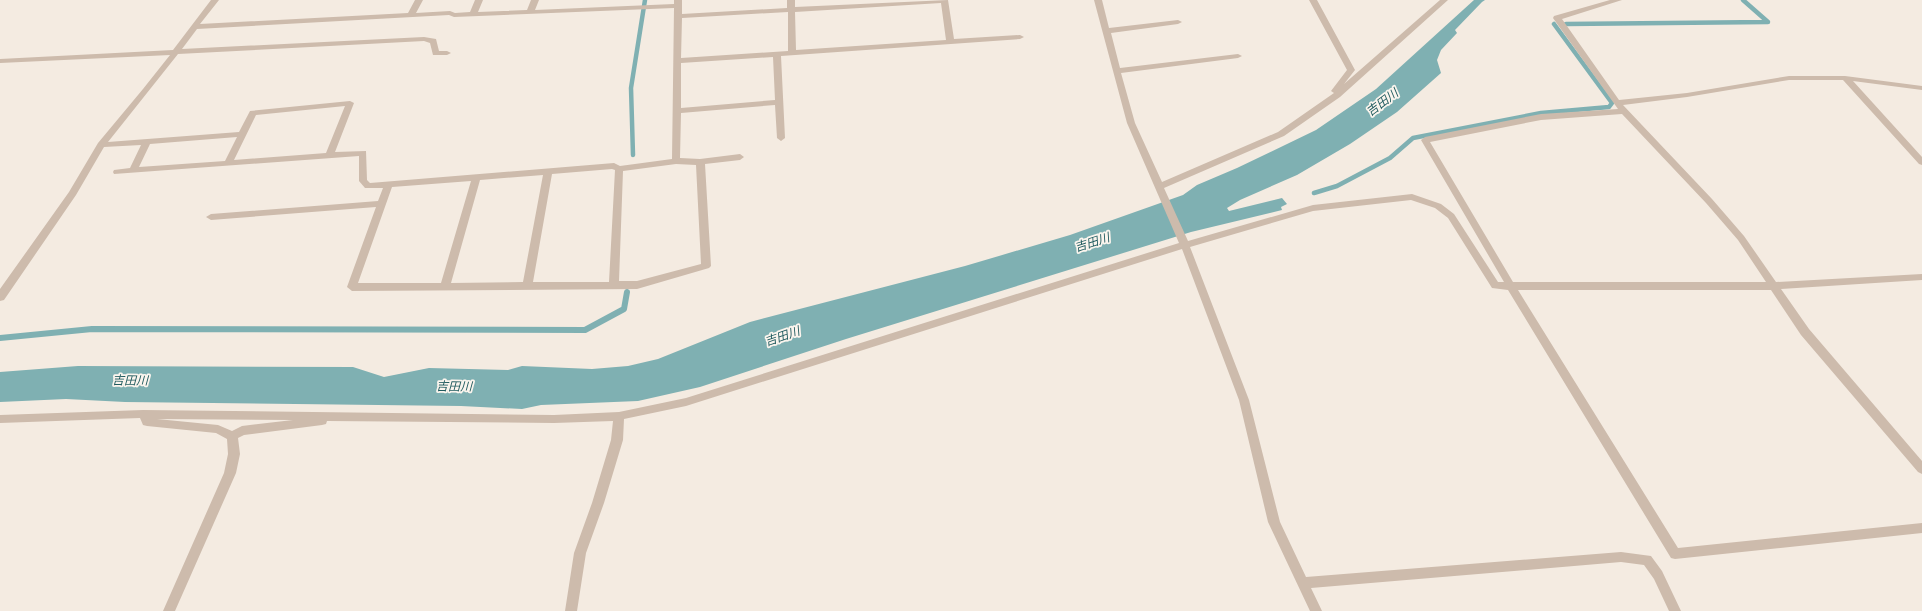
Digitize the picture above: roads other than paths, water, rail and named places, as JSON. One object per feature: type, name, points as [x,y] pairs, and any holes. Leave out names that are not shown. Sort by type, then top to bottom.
[{"type":"street","points":[[0,297],[72,193],[101,145],[146,91],[215,0]]},
{"type":"street","points":[[411,15],[419,0]]},
{"type":"street","points":[[473,14],[479,0]]},
{"type":"street","points":[[530,12],[535,0]]},
{"type":"street","points":[[588,10],[591,0]]},
{"type":"street","points":[[791,0],[792,53]]},
{"type":"street","points":[[678,16],[944,0],[950,41]]},
{"type":"street","points":[[1098,0],[1131,123],[1184,242],[1244,400],[1274,522],[1316,611]]},
{"type":"street","points":[[1313,0],[1351,70],[1335,90],[1337,95]]},
{"type":"street","points":[[1160,190],[1281,134],[1337,95],[1444,0]]},
{"type":"street","points":[[1618,0],[1556,18],[1620,107],[1732,227],[1806,332],[1922,469]]},
{"type":"street","points":[[194,26],[450,13],[454,15],[588,10],[643,7],[678,3],[676,161]]},
{"type":"street","points":[[1106,31],[1178,22]]},
{"type":"street","points":[[677,61],[1020,37]]},
{"type":"street","points":[[0,61],[424,39],[433,41],[436,53],[447,53]]},
{"type":"street","points":[[777,54],[781,138]]},
{"type":"street","points":[[1116,71],[1238,56]]},
{"type":"street","points":[[1922,88],[1845,78],[1789,78],[1687,94],[1620,107],[1541,117],[1425,140],[1510,285],[1674,554],[1922,528]]},
{"type":"street","points":[[1845,78],[1922,162]]},
{"type":"street","points":[[677,111],[780,102]]},
{"type":"street","points":[[228,163],[253,113],[350,103],[330,155]]},
{"type":"street","points":[[101,145],[243,134]]},
{"type":"street","points":[[133,171],[148,141]]},
{"type":"street","points":[[117,172],[363,153],[363,181],[368,186],[614,166],[619,169],[676,161],[700,162],[740,157]]},
{"type":"street","points":[[389,184],[352,287],[637,284],[706,266],[700,162]]},
{"type":"street","points":[[614,285],[619,169]]},
{"type":"street","points":[[528,286],[548,172]]},
{"type":"street","points":[[445,286],[476,177]]},
{"type":"street","points":[[0,420],[143,414],[554,419],[619,416],[686,402],[1184,242],[1313,208],[1412,197],[1438,206],[1451,216],[1495,286],[1774,286],[1922,277]]},
{"type":"street","points":[[211,217],[382,204]]},
{"type":"street","points":[[143,414],[147,422],[218,428],[232,436]]},
{"type":"street","points":[[571,611],[580,553],[598,503],[617,440],[619,416]]},
{"type":"street","points":[[232,436],[242,431],[304,425],[343,417]]},
{"type":"street","points":[[169,611],[230,473],[234,454],[232,436]]},
{"type":"street","points":[[1304,583],[1621,557],[1647,560],[1658,575],[1675,611]]},
{"type":"water","name":"吉田川","points":[[1474,0],[1485,0],[1455,30],[1457,33],[1441,50],[1437,60],[1441,73],[1397,112],[1350,144],[1297,175],[1240,200],[1227,208],[1229,211],[1282,198],[1287,204],[1281,207],[1282,210],[1191,232],[846,339],[700,387],[638,401],[541,405],[522,409],[461,406],[125,402],[66,399],[0,402],[0,372],[78,366],[353,367],[384,377],[429,368],[508,370],[522,366],[592,369],[628,366],[658,359],[750,322],[965,266],[1070,235],[1183,195],[1197,185],[1237,168],[1316,130],[1376,89]]},
{"type":"waterway","points":[[633,155],[631,88],[645,0]]},
{"type":"waterway","points":[[1566,24],[1768,22],[1743,0]]},
{"type":"waterway","points":[[1314,193],[1337,186],[1390,158],[1413,138],[1541,113],[1609,107],[1612,103],[1554,24]]},
{"type":"waterway","points":[[0,338],[92,329],[585,330],[624,309],[627,292]]}]
